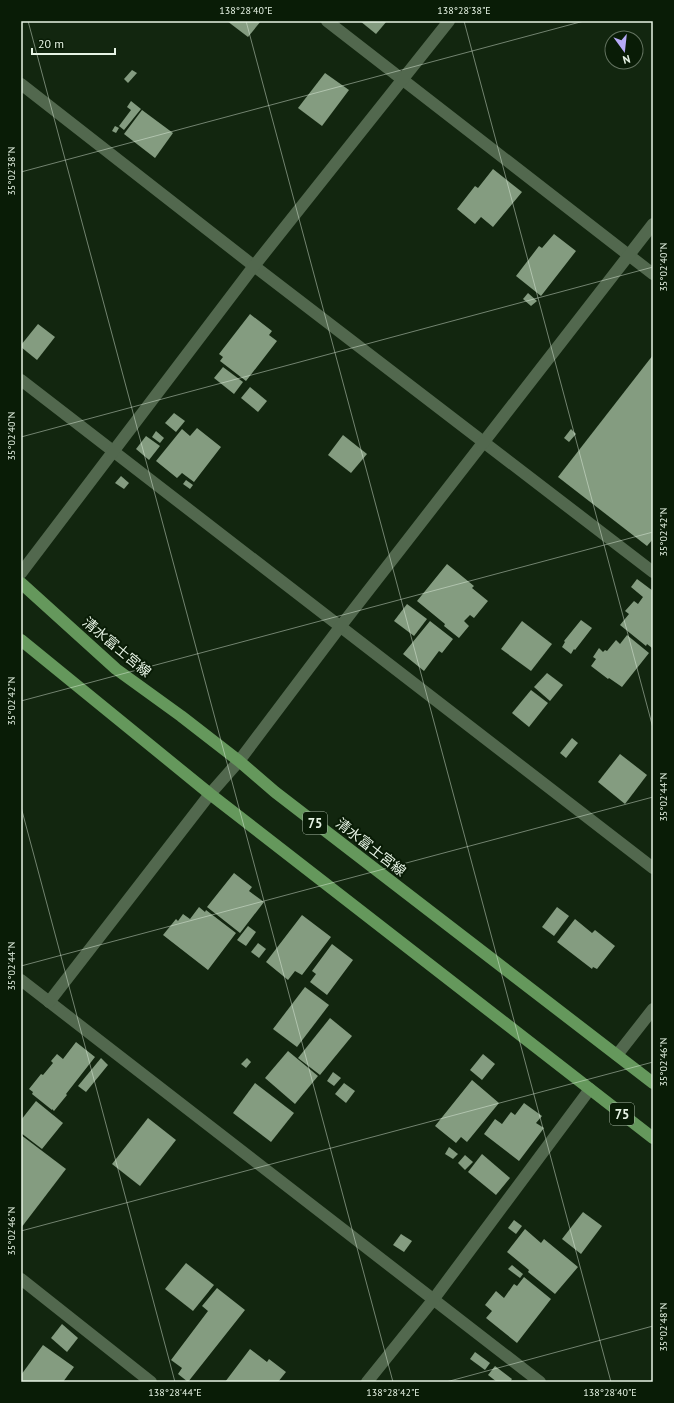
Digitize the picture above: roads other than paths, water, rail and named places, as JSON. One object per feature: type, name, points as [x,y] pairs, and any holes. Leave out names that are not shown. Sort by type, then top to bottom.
[{"type":"main road","name":"清水富士宮線","points":[[21,583],[116,669],[181,716],[239,761],[275,792],[653,1083]]},
{"type":"main road","name":"75","points":[[21,640],[210,794],[653,1138]]},
{"type":"street","points":[[327,21],[653,274]]},
{"type":"street","points":[[21,573],[254,266],[449,21]]},
{"type":"street","points":[[21,84],[254,266],[653,572]]},
{"type":"street","points":[[49,1002],[210,794],[239,761],[340,627],[653,224]]},
{"type":"street","points":[[21,380],[653,868]]},
{"type":"street","points":[[21,980],[540,1382]]},
{"type":"street","points":[[617,1055],[653,1009]]},
{"type":"street","points":[[367,1382],[433,1300],[590,1089]]},
{"type":"street","points":[[21,1279],[151,1382]]}]
